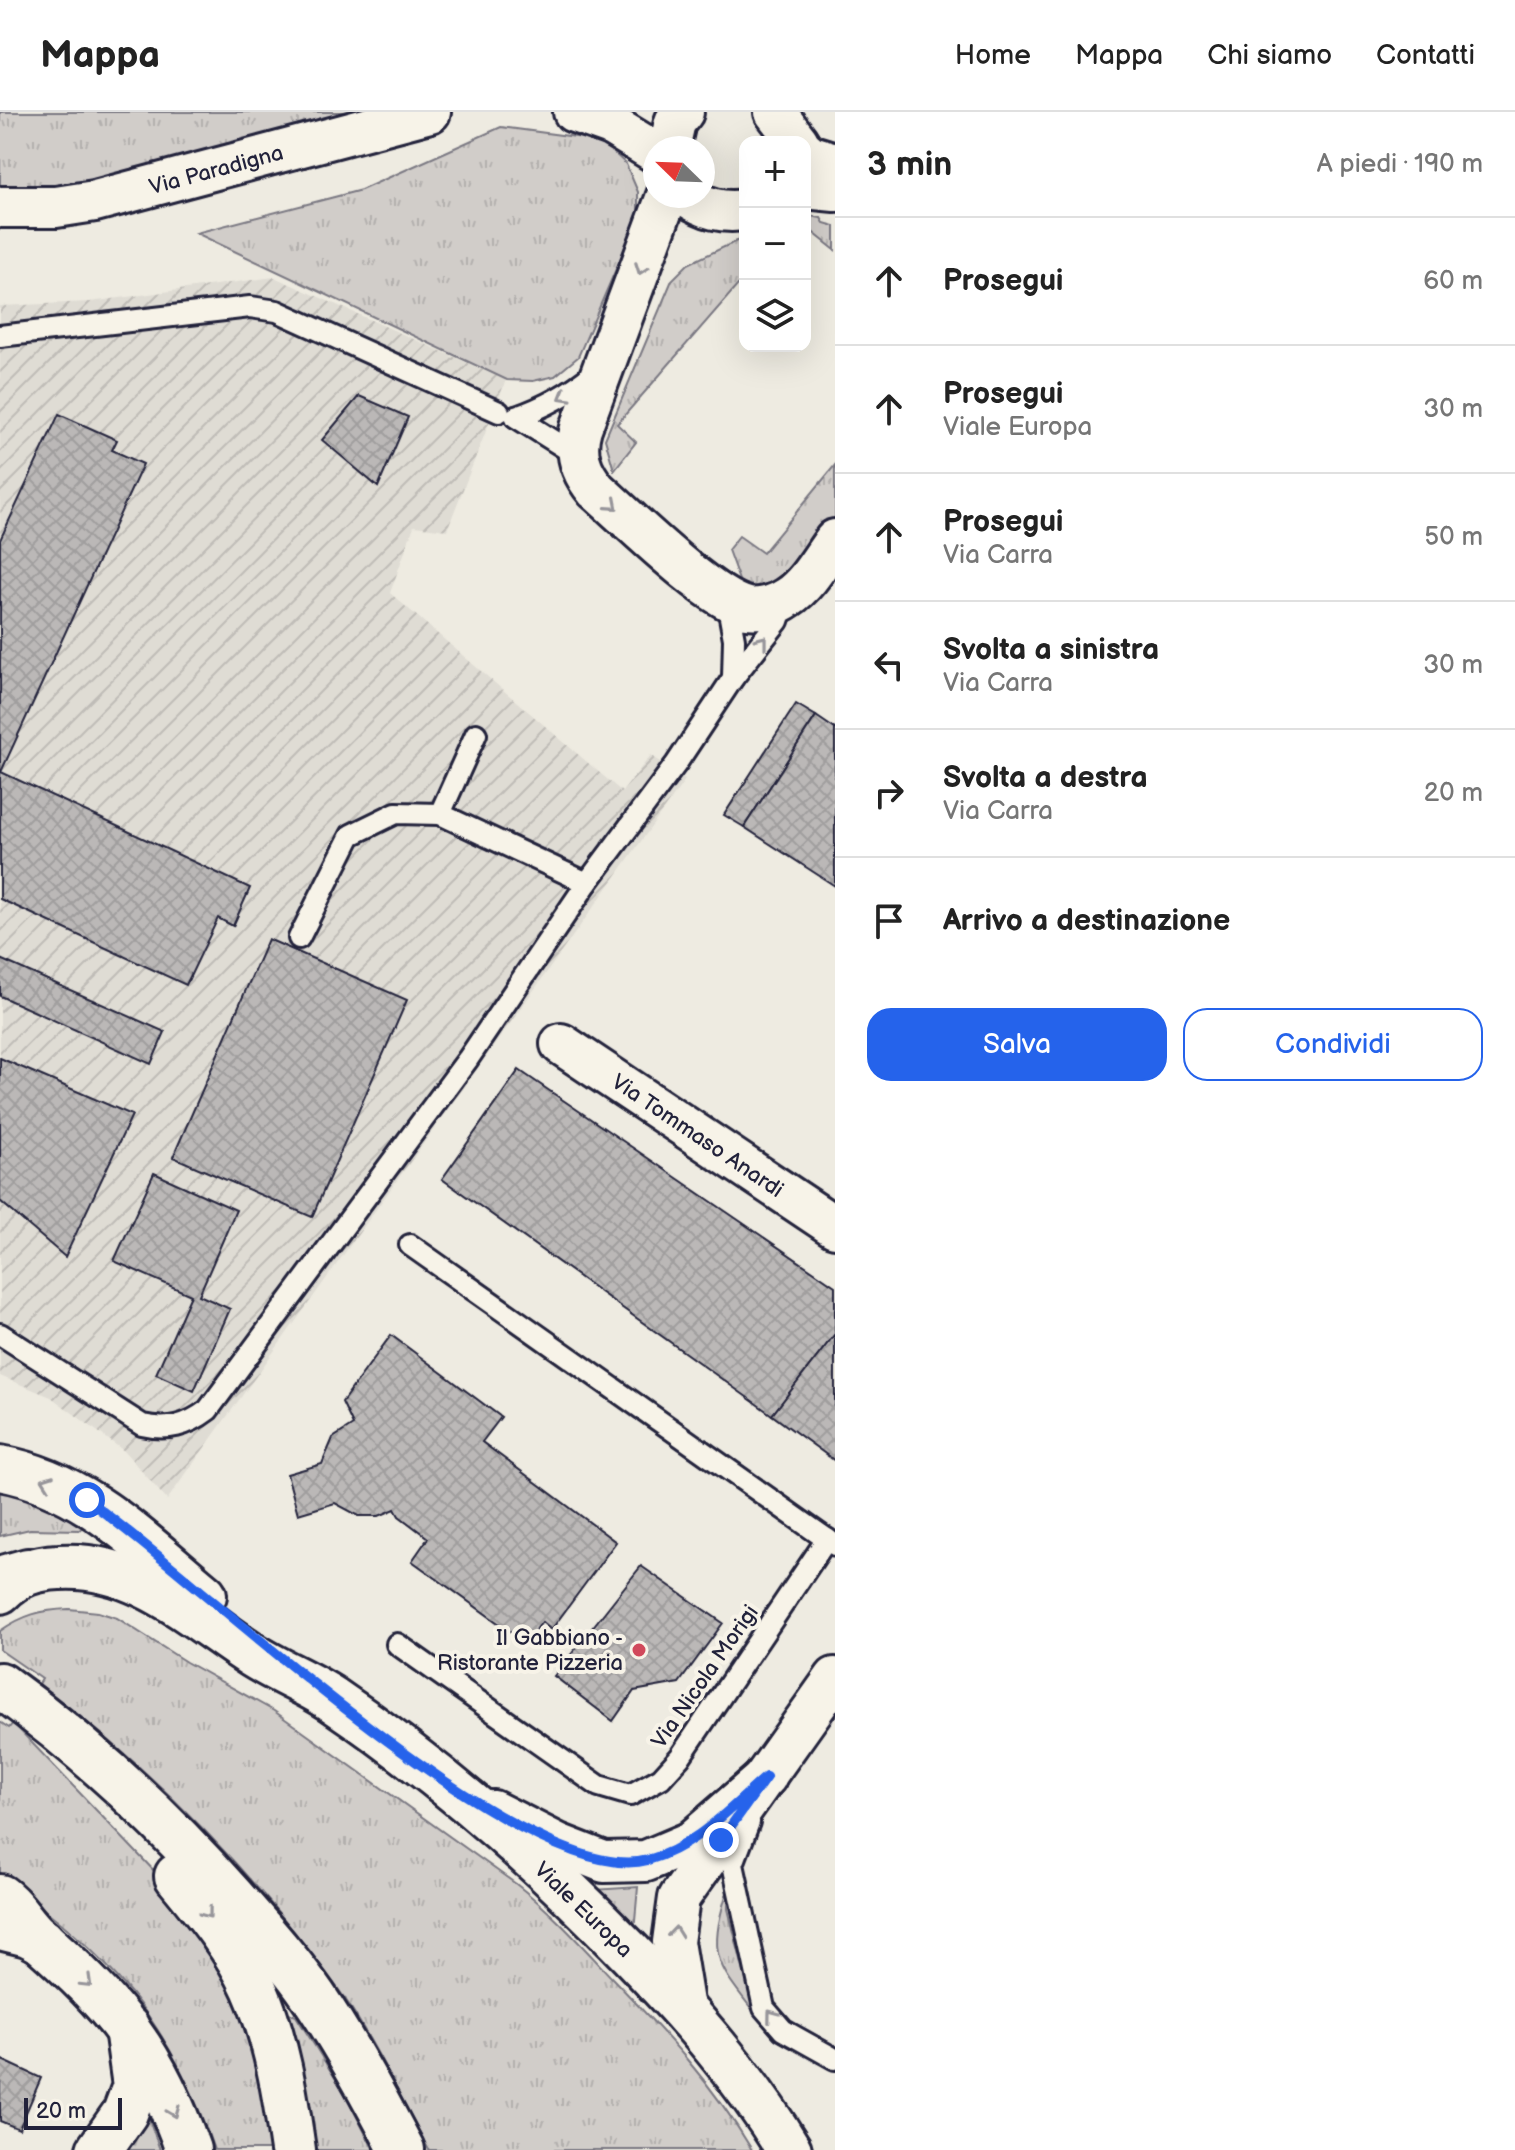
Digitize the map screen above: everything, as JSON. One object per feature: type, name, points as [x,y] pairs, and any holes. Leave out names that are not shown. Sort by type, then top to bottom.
[{"type":"main road","points":[[0,1468],[44,1479],[94,1505],[330,1698]]},
{"type":"main road","name":"Viale Europa","points":[[9,1581],[53,1567],[85,1566],[131,1579],[186,1608],[250,1654],[330,1698],[432,1774],[577,1898],[684,2009],[762,2104],[789,2150]]},
{"type":"main road","points":[[26,1704],[63,1737],[83,1775],[174,1873],[208,1914],[241,1962],[263,2008],[278,2059],[293,2150]]},
{"type":"main road","points":[[26,1704],[123,1784],[168,1827],[272,1943],[330,2022],[402,2150]]},
{"type":"main road","points":[[0,1897],[98,1992],[127,2028],[163,2087],[188,2150]]},
{"type":"main road","points":[[0,1927],[42,1941]]},
{"type":"main road","points":[[99,2150],[125,2113],[135,2086],[127,2028]]},
{"type":"street","name":"Via Paradigna","points":[[0,207],[56,207],[95,201],[430,112]]},
{"type":"street","points":[[574,112],[611,125],[643,145]]},
{"type":"street","points":[[672,136],[675,122],[683,112]]},
{"type":"street","points":[[790,134],[809,155],[835,163]]},
{"type":"street","points":[[811,189],[835,191]]},
{"type":"street","points":[[663,208],[577,441],[584,476],[680,564],[727,601],[748,608],[760,609],[785,600],[803,583],[835,540]]},
{"type":"street","points":[[706,208],[739,211]]},
{"type":"street","name":"Via Tommaso Anardi","points":[[561,1044],[835,1227]]},
{"type":"street","points":[[684,2009],[673,1942],[679,1898],[835,1678]]},
{"type":"street","points":[[432,1774],[512,1822],[604,1862],[646,1861],[691,1842],[766,1777]]},
{"type":"lane","points":[[0,336],[250,307],[277,311],[499,412]]},
{"type":"lane","points":[[578,456],[516,417],[540,409],[572,392],[606,364]]},
{"type":"lane","points":[[0,1334],[142,1425],[160,1429],[175,1427],[194,1420],[208,1410],[468,1059],[587,883],[676,764],[733,678],[778,621],[785,600]]},
{"type":"lane","points":[[727,601],[734,639],[733,678]]},
{"type":"lane","points":[[440,814],[476,734]]},
{"type":"lane","points":[[299,938],[351,835],[396,813],[440,814],[587,883]]},
{"type":"lane","name":"Via Nicola Morigi","points":[[397,1644],[599,1786],[630,1795],[661,1778],[680,1757],[831,1542],[410,1245]]},
{"type":"lane","points":[[766,1777],[733,1864],[764,2008],[783,2030],[835,2059]]},
{"type":"shaded area","points":[[274,277],[506,380],[447,530],[414,526],[390,593],[622,792],[651,755],[685,780],[167,1500],[124,1451],[51,1397],[0,1376],[0,306],[90,302]]},
{"type":"green space","points":[[0,112],[374,112],[76,190],[0,192]]},
{"type":"green space","points":[[501,127],[591,139],[626,164],[638,192],[638,218],[578,357],[555,376],[533,381],[507,380],[196,233],[361,190]]},
{"type":"green space","points":[[811,216],[835,226],[835,250],[811,231]]},
{"type":"green space","points":[[739,240],[739,284],[617,424],[636,442],[614,470],[605,439],[672,280],[688,264]]},
{"type":"green space","points":[[835,465],[835,529],[769,590],[740,583],[728,550],[739,536],[763,553]]},
{"type":"green space","points":[[0,1487],[47,1502],[84,1527],[79,1530],[30,1529],[0,1536]]},
{"type":"green space","points":[[69,1609],[117,1618],[186,1662],[274,1711],[516,1884],[566,1930],[670,2040],[721,2103],[752,2150],[429,2150],[345,1999],[256,1886],[199,1824],[138,1765],[39,1684],[42,1679],[0,1650],[0,1631],[8,1626],[33,1614]]},
{"type":"green space","points":[[0,1722],[9,1728],[13,1723],[158,1875],[239,1993],[278,2150],[214,2150],[177,2063],[132,1994],[74,1934],[0,1876]]},
{"type":"green space","points":[[638,1887],[634,1931],[593,1890]]},
{"type":"green space","points":[[726,1895],[754,2012],[731,1982],[719,1958],[718,1932]]},
{"type":"green space","points":[[289,2013],[296,2016],[344,2092],[374,2150],[307,2150],[286,2016]]},
{"type":"green space","points":[[147,2113],[160,2150],[120,2150]]},
{"type":"building","points":[[359,396],[408,417],[378,487],[322,440]]},
{"type":"building","points":[[59,414],[117,440],[112,450],[143,464],[1,772],[250,888],[233,926],[218,918],[186,985],[0,899],[0,540]]},
{"type":"building","points":[[796,704],[816,716],[744,827],[724,815]]},
{"type":"building","points":[[816,716],[835,729],[835,886],[744,827]]},
{"type":"building","points":[[268,939],[407,1000],[312,1217],[173,1157]]},
{"type":"building","points":[[0,959],[165,1032],[151,1064],[0,996]]},
{"type":"building","points":[[0,1058],[132,1115],[65,1257],[0,1201]]},
{"type":"building","points":[[519,1070],[835,1286],[835,1334],[772,1415],[442,1179]]},
{"type":"building","points":[[154,1173],[236,1210],[199,1295],[230,1309],[194,1391],[156,1374],[191,1295],[114,1261]]},
{"type":"building","points":[[835,1334],[835,1461],[772,1415]]},
{"type":"building","points":[[391,1335],[501,1417],[482,1442],[616,1542],[551,1630],[542,1622],[526,1643],[412,1561],[428,1538],[399,1516],[395,1509],[379,1516],[359,1516],[335,1503],[298,1514],[287,1474],[322,1464],[333,1438],[353,1425],[342,1402]]},
{"type":"building","name":"Il Gabbiano - Ristorante Pizzeria","points":[[641,1566],[723,1623],[679,1683],[634,1691],[613,1721],[554,1676]]},
{"type":"building","points":[[0,2059],[41,2078],[19,2129],[0,2121]]},
{"type":"place","name":"Il Gabbiano - Ristorante Pizzeria","points":[[639,1650]]},
{"type":"route","points":[[87,1500],[330,1698],[432,1774],[512,1822],[604,1862],[646,1861],[691,1842],[766,1777],[721,1840]]}]
